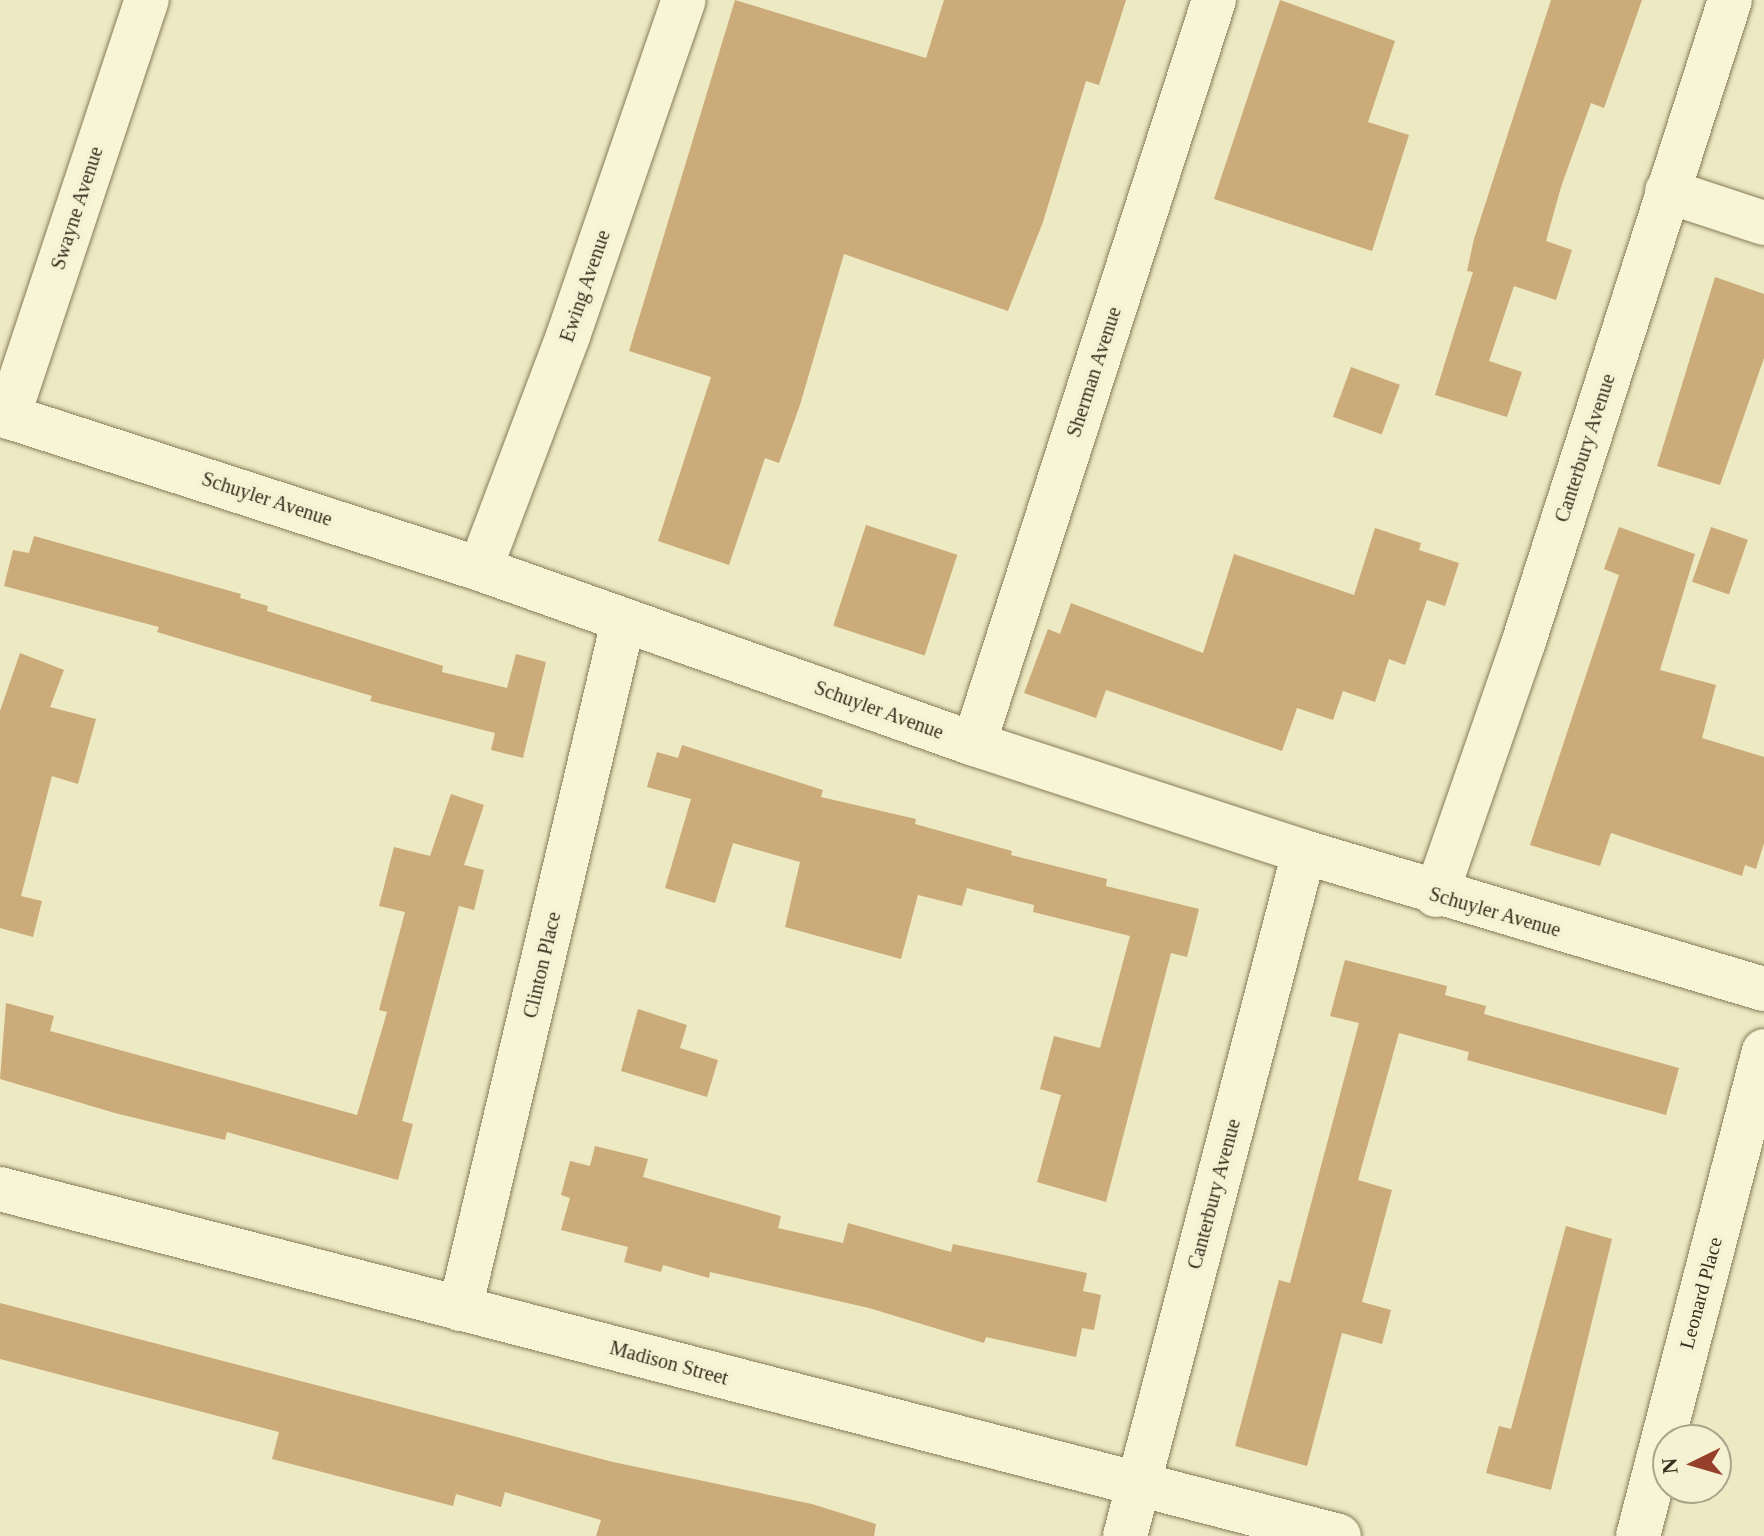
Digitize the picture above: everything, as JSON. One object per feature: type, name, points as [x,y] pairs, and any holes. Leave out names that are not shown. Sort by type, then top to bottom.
[{"type":"street","name":"Swayne Avenue","points":[[4,415],[147,0]]},
{"type":"street","name":"Ewing Avenue","points":[[480,569],[568,336],[684,0]]},
{"type":"street","name":"Sherman Avenue","points":[[974,744],[1214,0]]},
{"type":"street","name":"Canterbury Avenue","points":[[1436,895],[1523,644],[1730,0]]},
{"type":"street","points":[[1667,191],[1764,223]]},
{"type":"street","name":"Schuyler Avenue","points":[[4,415],[480,569],[974,744],[1304,852],[1436,895],[1764,989]]},
{"type":"street","name":"Clinton Place","points":[[460,1309],[623,622]]},
{"type":"street","name":"Canterbury Avenue","points":[[1125,1536],[1304,852]]},
{"type":"street","name":"Leonard Place","points":[[1638,1536],[1764,1051]]},
{"type":"street","name":"Madison Street","points":[[0,1189],[1339,1536]]},
{"type":"building","points":[[735,0],[926,58],[944,0],[1126,0],[1099,85],[1086,81],[1043,222],[1008,311],[844,254],[800,405],[779,463],[765,458],[729,565],[658,541],[711,377],[629,351]]},
{"type":"building","points":[[1280,0],[1395,41],[1368,122],[1409,135],[1372,251],[1214,199]]},
{"type":"building","points":[[1551,0],[1642,0],[1604,108],[1591,103],[1561,187],[1546,241],[1572,250],[1556,300],[1514,286],[1489,361],[1522,372],[1507,417],[1435,395],[1473,272],[1467,271],[1474,239]]},
{"type":"building","points":[[1715,277],[1764,294],[1764,358],[1720,485],[1657,466]]},
{"type":"building","points":[[1351,367],[1400,385],[1382,435],[1333,417]]},
{"type":"building","points":[[866,525],[957,555],[925,655],[833,626]]},
{"type":"building","points":[[1619,527],[1695,554],[1660,670],[1716,685],[1702,738],[1764,757],[1764,843],[1756,869],[1745,865],[1742,876],[1611,833],[1600,866],[1530,845],[1619,575],[1604,569]]},
{"type":"building","points":[[1711,527],[1748,540],[1729,595],[1692,582]]},
{"type":"building","points":[[1375,528],[1421,543],[1419,550],[1459,563],[1445,606],[1427,600],[1405,665],[1389,659],[1375,702],[1343,691],[1333,720],[1297,708],[1282,751],[1106,690],[1096,718],[1024,693],[1048,629],[1060,634],[1071,603],[1203,653],[1234,554],[1354,595]]},
{"type":"building","points":[[34,536],[241,594],[240,598],[268,606],[267,611],[443,666],[442,672],[507,688],[516,654],[546,662],[523,758],[491,750],[495,733],[370,701],[372,696],[157,632],[159,627],[4,586],[13,550],[29,553]]},
{"type":"building","points":[[20,653],[64,670],[50,707],[96,719],[78,784],[52,776],[21,896],[42,901],[33,937],[0,928],[0,711]]},
{"type":"building","points":[[682,745],[823,790],[821,797],[916,819],[915,824],[1012,851],[1011,855],[1107,879],[1106,886],[1199,909],[1187,957],[1171,953],[1106,1202],[1037,1182],[1061,1095],[1040,1089],[1054,1036],[1100,1048],[1130,936],[1033,912],[1034,905],[967,888],[962,906],[918,895],[901,959],[785,927],[800,862],[733,843],[715,903],[665,888],[691,799],[647,787],[657,752],[678,758]]},
{"type":"building","points":[[451,794],[484,805],[464,865],[484,870],[474,910],[459,906],[402,1121],[413,1124],[398,1180],[227,1132],[225,1140],[115,1113],[0,1079],[6,1003],[54,1016],[50,1031],[357,1115],[387,1012],[379,1010],[405,912],[379,906],[394,847],[430,856]]},
{"type":"building","points":[[1345,960],[1447,986],[1445,995],[1486,1006],[1484,1014],[1679,1068],[1666,1115],[1467,1060],[1469,1052],[1399,1033],[1358,1180],[1392,1190],[1362,1302],[1391,1310],[1382,1344],[1342,1333],[1307,1466],[1235,1446],[1279,1280],[1290,1283],[1359,1023],[1330,1016]]},
{"type":"building","points":[[638,1009],[687,1025],[680,1048],[718,1060],[707,1097],[621,1071]]},
{"type":"building","points":[[595,1146],[648,1159],[643,1177],[781,1216],[778,1228],[843,1243],[848,1223],[951,1252],[953,1244],[1087,1273],[1083,1291],[1101,1295],[1094,1330],[1082,1328],[1076,1357],[986,1337],[984,1343],[869,1308],[710,1272],[709,1278],[663,1265],[661,1272],[624,1262],[628,1247],[561,1230],[570,1198],[561,1195],[570,1161],[590,1166]]},
{"type":"building","points":[[1566,1226],[1612,1239],[1551,1490],[1486,1473],[1499,1426],[1511,1429]]},
{"type":"building","points":[[0,1303],[613,1462],[812,1504],[876,1524],[874,1536],[596,1536],[601,1520],[505,1492],[501,1507],[456,1494],[453,1506],[272,1459],[279,1432],[0,1359]]}]
